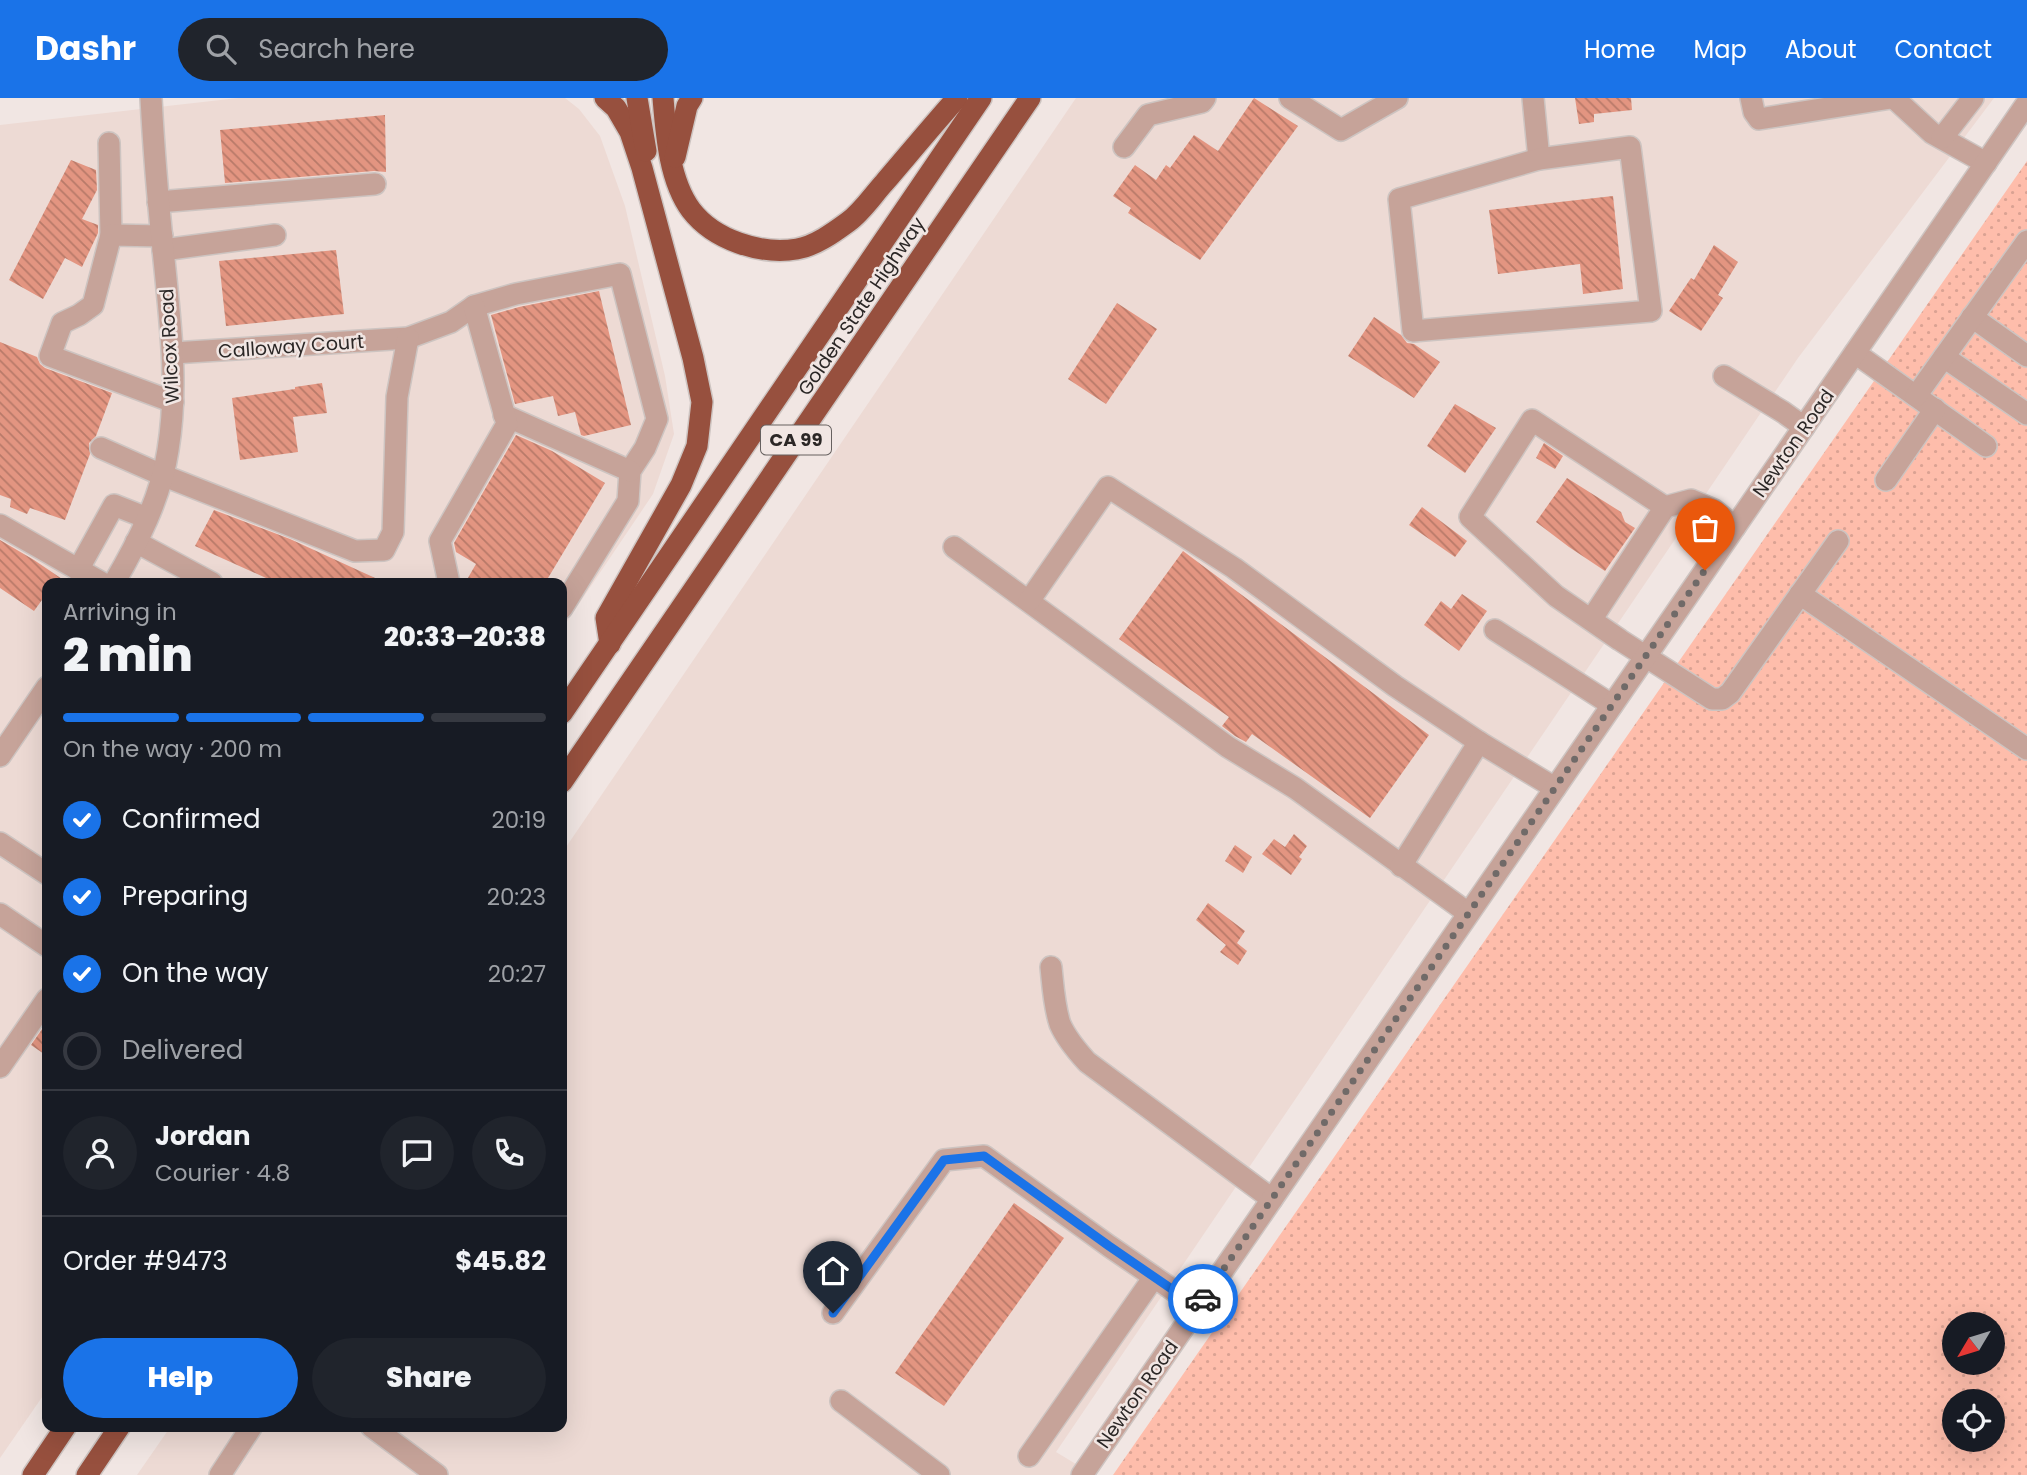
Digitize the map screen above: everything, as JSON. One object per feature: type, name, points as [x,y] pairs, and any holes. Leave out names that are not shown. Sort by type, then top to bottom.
[{"type":"highway","points":[[605,98],[616,108],[630,132],[642,168],[693,358],[702,402],[697,446],[681,485],[606,618],[610,644]]},
{"type":"highway","points":[[637,98],[646,150],[642,168]]},
{"type":"highway","points":[[663,98],[667,149],[678,185],[691,209],[707,226],[733,241],[770,250],[798,249],[824,238],[851,220],[957,98]]},
{"type":"highway","points":[[673,166],[687,106],[692,98]]},
{"type":"highway","name":"Golden State Highway","points":[[567,706],[981,98]]},
{"type":"highway","name":"Golden State Highway","points":[[567,775],[1030,98]]},
{"type":"highway","points":[[33,1475],[62,1432]]},
{"type":"highway","points":[[87,1475],[116,1432]]},
{"type":"street","name":"Wilcox Road","points":[[117,578],[158,491],[168,452],[173,401],[173,353],[153,156],[151,98]]},
{"type":"street","points":[[1124,147],[1148,115],[1202,102],[1205,98]]},
{"type":"street","points":[[1290,98],[1341,130],[1396,98]]},
{"type":"street","points":[[1533,98],[1539,159]]},
{"type":"street","points":[[1751,98],[1754,112],[1759,119],[1893,98],[1932,133],[1986,163]]},
{"type":"street","points":[[1942,138],[1973,98]]},
{"type":"street","name":"Newton Road","points":[[1082,1475],[2027,103]]},
{"type":"street","points":[[109,143],[111,235],[93,305],[79,316],[62,323],[50,356],[173,401]]},
{"type":"street","points":[[1630,147],[1651,311],[1413,331],[1399,199],[1539,159],[1630,147]]},
{"type":"street","points":[[158,202],[375,184]]},
{"type":"street","points":[[111,235],[162,243],[275,235]]},
{"type":"street","points":[[1916,396],[2027,241]]},
{"type":"street","name":"Calloway Court","points":[[173,353],[408,338],[451,322],[474,306],[516,294],[620,274],[657,419],[645,447],[630,471]]},
{"type":"street","points":[[448,578],[440,541],[506,424],[474,306]]},
{"type":"street","points":[[1972,317],[2027,356]]},
{"type":"street","points":[[101,447],[162,475],[355,551],[384,550],[393,532],[397,397],[408,338]]},
{"type":"street","points":[[1855,354],[1986,446]]},
{"type":"street","points":[[1944,357],[2027,414]]},
{"type":"street","points":[[1724,376],[1804,427]]},
{"type":"street","points":[[1886,480],[1935,409]]},
{"type":"street","points":[[504,415],[630,471],[628,501],[567,600]]},
{"type":"street","points":[[1665,507],[1532,420],[1470,517],[1556,596],[1712,699],[1722,699],[1730,693],[1838,541]]},
{"type":"street","points":[[1029,601],[1108,486],[1234,568],[1395,686],[1555,788]]},
{"type":"street","points":[[1591,620],[1665,507],[1691,500],[1714,510],[1735,527]]},
{"type":"street","points":[[78,570],[114,505],[146,518]]},
{"type":"street","points":[[0,525],[93,578]]},
{"type":"street","points":[[136,542],[203,578]]},
{"type":"street","points":[[954,547],[1228,747],[1294,788],[1468,913]]},
{"type":"street","points":[[1800,594],[2027,749]]},
{"type":"street","points":[[1495,630],[1612,705]]},
{"type":"street","points":[[0,756],[42,694]]},
{"type":"street","points":[[1402,866],[1479,742]]},
{"type":"street","points":[[0,843],[42,871]]},
{"type":"street","points":[[0,914],[42,943]]},
{"type":"street","points":[[1051,967],[1060,1025],[1071,1044],[1087,1062],[1272,1199]]},
{"type":"street","points":[[0,1067],[42,1006]]},
{"type":"street","points":[[833,1313],[944,1160],[984,1156],[1198,1307]]},
{"type":"street","points":[[1029,1456],[1154,1277]]},
{"type":"street","points":[[841,1401],[939,1475]]},
{"type":"street","points":[[220,1475],[248,1432]]},
{"type":"street","points":[[379,1432],[438,1475]]},
{"type":"shaded area","points":[[238,98],[565,98],[579,109],[600,136],[625,206],[665,376],[674,434],[653,494],[567,622],[567,578],[42,578],[42,1397],[0,1458],[0,125]]},
{"type":"shaded area","points":[[1076,98],[1994,98],[1798,358],[1056,1452],[1094,1475],[137,1475],[167,1432],[567,1432],[567,846]]},
{"type":"shaded area","points":[[2027,161],[2027,1475],[1113,1475]]},
{"type":"building","points":[[1254,98],[1298,126],[1200,260],[1128,213],[1131,208],[1113,196],[1135,165],[1156,180],[1166,165],[1170,168],[1194,135],[1218,151]]},
{"type":"building","points":[[1575,98],[1631,98],[1632,110],[1594,114],[1594,122],[1579,124]]},
{"type":"building","points":[[385,115],[386,172],[225,183],[220,130]]},
{"type":"building","points":[[71,160],[96,170],[97,190],[82,219],[98,225],[98,233],[82,267],[65,258],[43,299],[9,280]]},
{"type":"building","points":[[1613,196],[1623,289],[1583,294],[1580,264],[1498,274],[1489,210]]},
{"type":"building","points":[[1714,245],[1738,262],[1718,295],[1723,298],[1701,331],[1669,311],[1691,278],[1694,280]]},
{"type":"building","points":[[336,250],[344,314],[226,326],[219,261]]},
{"type":"building","points":[[599,291],[631,425],[584,436],[581,435],[575,412],[558,416],[553,396],[515,404],[491,315]]},
{"type":"building","points":[[1117,303],[1157,329],[1106,404],[1068,379]]},
{"type":"building","points":[[1374,317],[1401,335],[1407,343],[1414,344],[1440,362],[1414,398],[1348,356]]},
{"type":"building","points":[[0,342],[37,357],[45,368],[112,393],[96,436],[89,443],[90,454],[65,520],[30,508],[27,514],[10,507],[11,499],[0,495]]},
{"type":"building","points":[[322,383],[327,413],[293,417],[298,452],[240,460],[232,398]]},
{"type":"building","points":[[1455,404],[1496,428],[1465,473],[1427,446]]},
{"type":"building","points":[[516,435],[552,451],[605,483],[548,578],[468,578],[476,564],[456,552],[454,543]]},
{"type":"building","points":[[1544,443],[1563,456],[1555,469],[1536,458]]},
{"type":"building","points":[[1567,478],[1621,512],[1625,522],[1635,528],[1605,571],[1536,522]]},
{"type":"building","points":[[1422,507],[1467,541],[1455,557],[1409,525]]},
{"type":"building","points":[[214,510],[290,539],[375,578],[266,578],[195,546]]},
{"type":"building","points":[[0,540],[61,578],[42,578],[42,600],[34,611],[0,588]]},
{"type":"building","points":[[1183,551],[1429,735],[1370,818],[1252,734],[1246,742],[1235,736],[1222,726],[1229,717],[1119,639]]},
{"type":"building","points":[[1462,594],[1487,611],[1459,651],[1424,625],[1441,601],[1451,609]]},
{"type":"building","points":[[1294,834],[1307,846],[1291,875],[1262,854],[1274,839],[1285,847]]},
{"type":"building","points":[[1235,845],[1252,857],[1243,873],[1225,861]]},
{"type":"building","points":[[1208,903],[1245,931],[1237,943],[1247,951],[1238,965],[1220,952],[1226,945],[1196,920]]},
{"type":"building","points":[[42,1029],[42,1053],[31,1045]]},
{"type":"building","points":[[1014,1203],[1064,1238],[944,1406],[895,1373]]},
{"type":"way so far","points":[[1203,1299],[1705,570]]},
{"type":"route","points":[[833,1313],[944,1160],[984,1156],[1198,1307],[1203,1299]]}]
